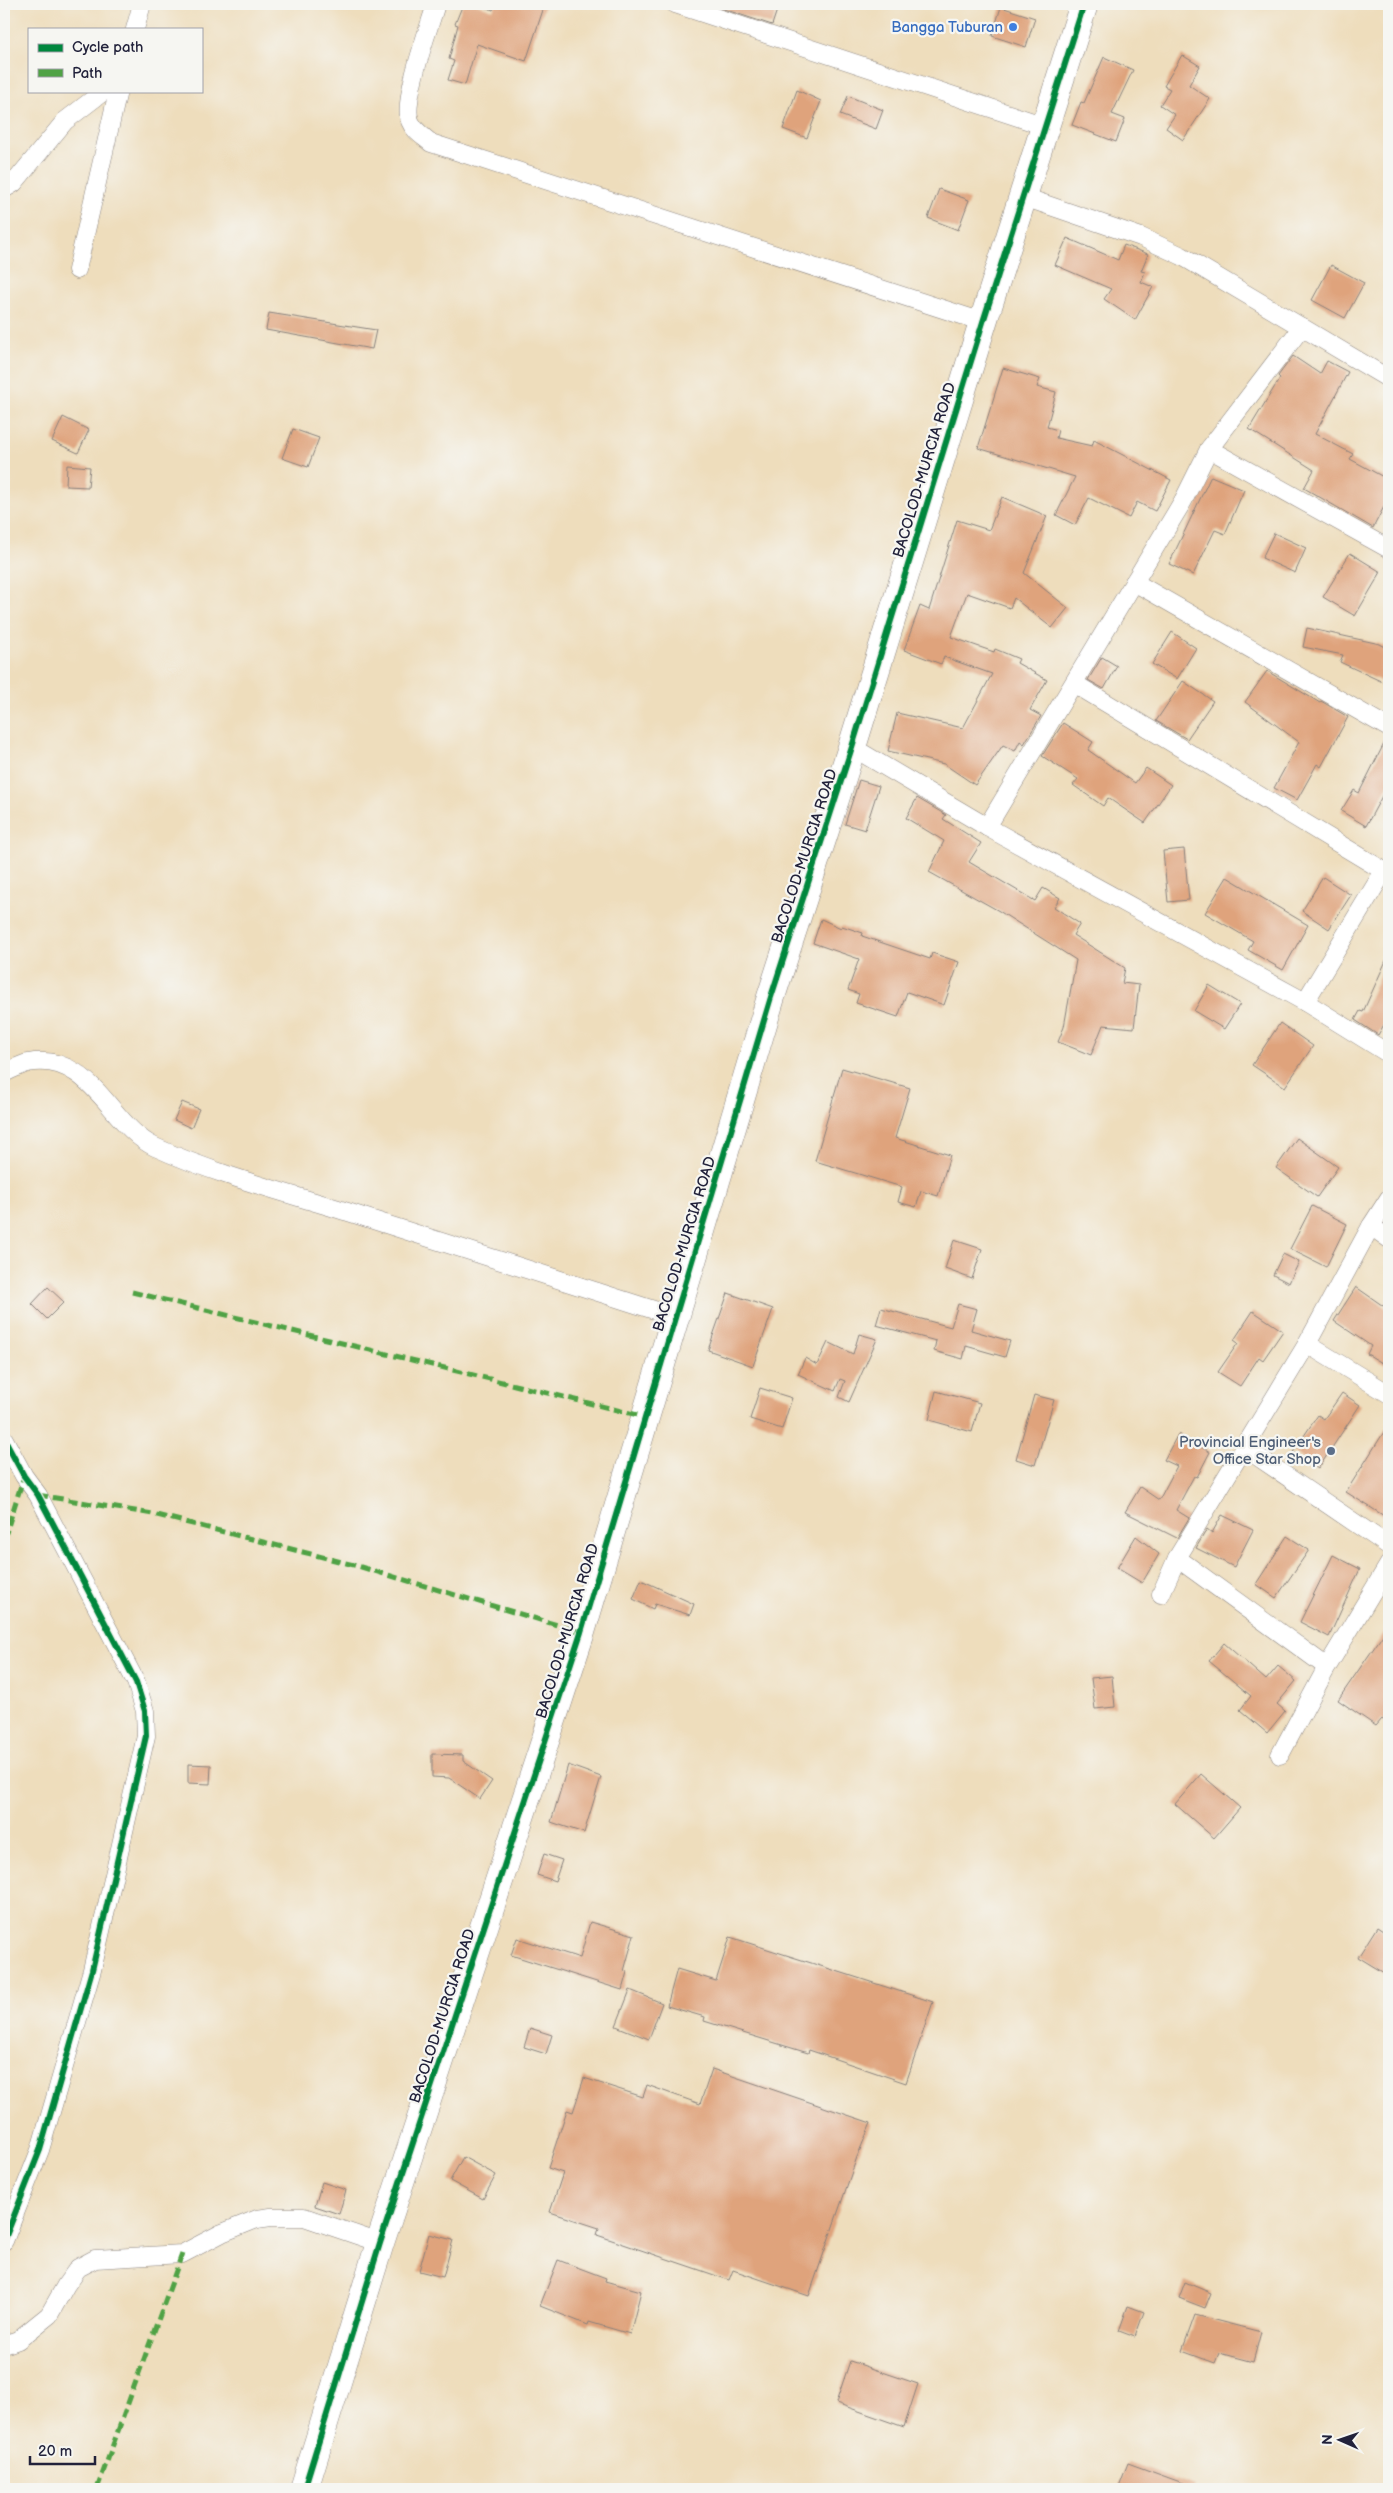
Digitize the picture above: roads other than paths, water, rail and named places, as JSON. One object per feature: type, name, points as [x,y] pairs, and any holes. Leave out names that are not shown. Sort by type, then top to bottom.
[{"type":"main road","name":"BACOLOD-MURCIA ROAD","points":[[304,2489],[380,2244],[581,1632],[771,997],[852,747],[983,322],[1084,4]]},
{"type":"street","points":[[135,28],[142,4]]},
{"type":"street","points":[[436,4],[409,99],[409,119],[416,130],[431,143],[983,322]]},
{"type":"street","points":[[675,4],[1045,126]]},
{"type":"street","points":[[4,189],[14,182],[65,121],[103,92]]},
{"type":"street","points":[[77,270],[118,92]]},
{"type":"street","points":[[1024,197],[1149,240],[1190,260],[1389,380]]},
{"type":"street","points":[[987,827],[1075,684],[1183,500],[1208,449],[1302,327]]},
{"type":"street","points":[[1208,449],[1389,549]]},
{"type":"street","points":[[1134,582],[1389,728]]},
{"type":"street","points":[[1075,684],[1386,872],[1305,1002]]},
{"type":"street","points":[[852,747],[987,827],[1305,1002],[1389,1054]]},
{"type":"street","points":[[4,1073],[28,1063],[52,1064],[75,1072],[96,1089],[137,1135],[153,1146],[269,1187],[676,1317]]},
{"type":"street","points":[[1161,1594],[1177,1558],[1307,1344],[1371,1226],[1389,1198]]},
{"type":"street","points":[[1371,1226],[1389,1238]]},
{"type":"street","points":[[1307,1344],[1389,1394]]},
{"type":"street","points":[[4,1439],[24,1476],[38,1495],[136,1682],[145,1712],[146,1736],[89,1979],[40,2150],[4,2241]]},
{"type":"street","points":[[1245,1448],[1389,1546]]},
{"type":"street","points":[[1177,1558],[1326,1667]]},
{"type":"street","points":[[1280,1755],[1326,1667],[1389,1564]]},
{"type":"street","points":[[4,2345],[18,2340],[49,2315],[78,2268],[95,2259],[182,2254],[222,2233],[257,2219],[271,2217],[304,2217],[380,2244]]},
{"type":"place","name":"Bangga Tuburan","points":[[1013,27]]},
{"type":"place","name":"Provincial Engineer's Office Star Shop","points":[[1331,1451]]}]
